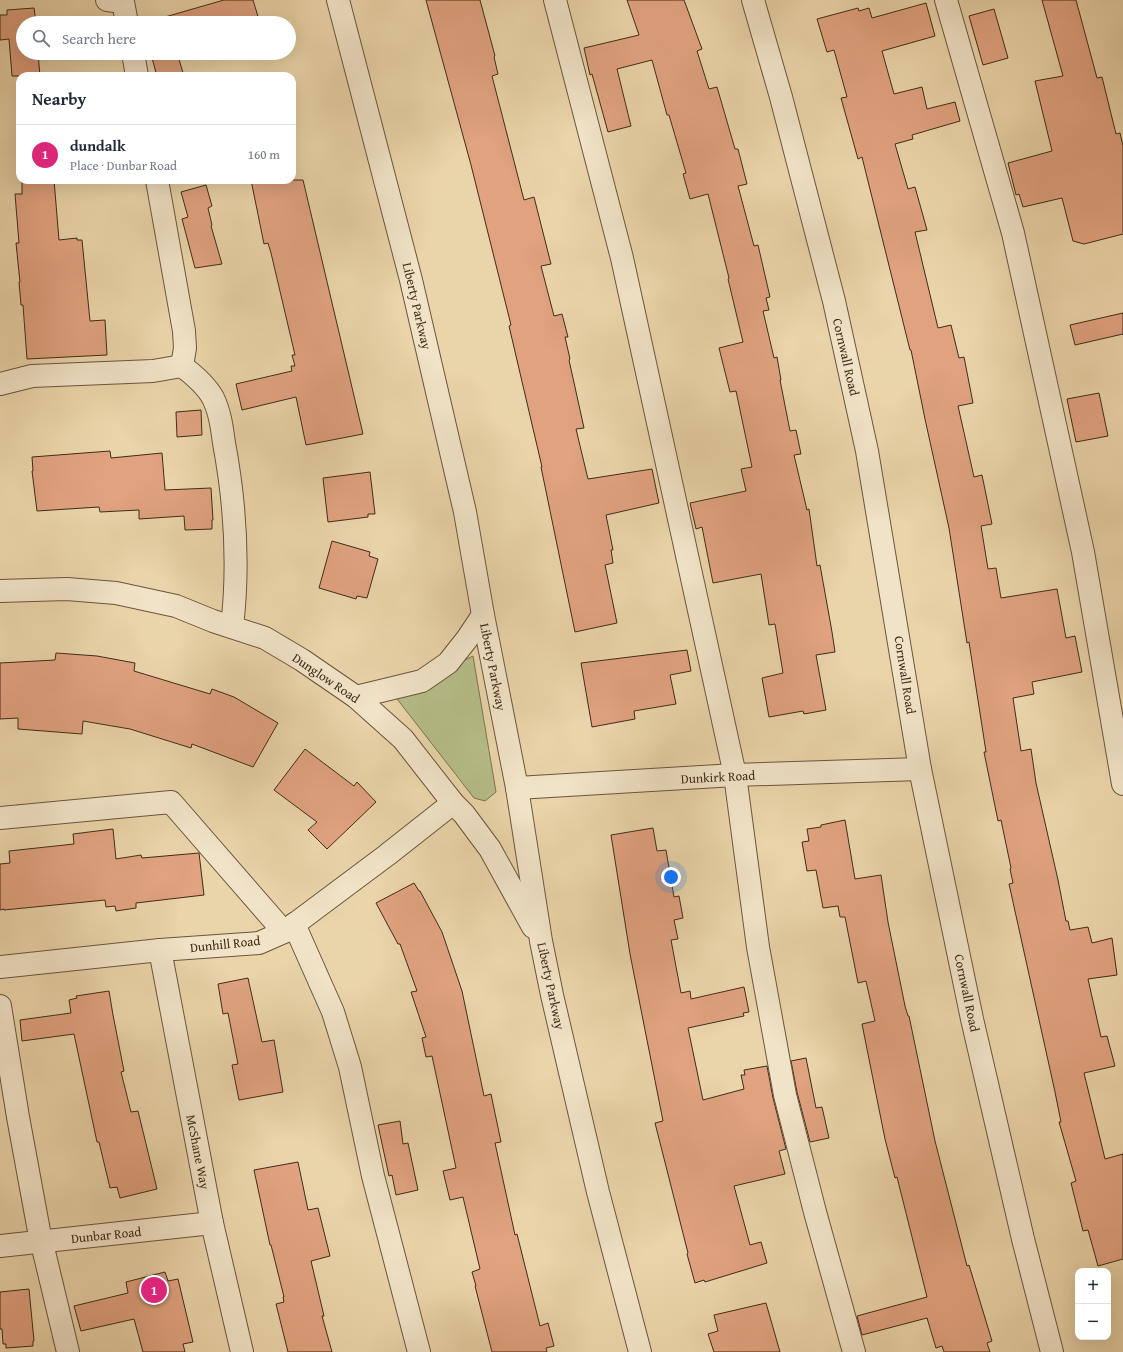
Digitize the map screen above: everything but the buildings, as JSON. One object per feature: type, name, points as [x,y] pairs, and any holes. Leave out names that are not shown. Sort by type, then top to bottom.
[{"type":"street","points":[[106,0],[123,2],[126,16]]},
{"type":"street","name":"Liberty Parkway","points":[[338,0],[411,280],[465,512],[483,615],[517,788],[541,941],[552,995],[598,1192],[640,1352]]},
{"type":"street","points":[[555,0],[622,258],[735,775],[758,947],[785,1095],[815,1212],[854,1352]]},
{"type":"street","name":"Cornwall Road","points":[[754,0],[834,301],[866,444],[920,769],[972,1019],[1023,1238],[1052,1352]]},
{"type":"street","points":[[946,0],[1013,232],[1083,552],[1123,784]]},
{"type":"street","points":[[134,60],[136,72]]},
{"type":"street","points":[[158,184],[184,331],[185,348],[182,366]]},
{"type":"street","points":[[0,384],[32,376],[153,371],[182,366]]},
{"type":"street","points":[[182,366],[202,383],[213,399],[219,415],[223,434],[234,522],[234,605],[232,627]]},
{"type":"street","name":"Dunglow Road","points":[[0,591],[68,589],[116,593],[176,606],[265,638],[302,660],[356,697],[403,739],[490,848],[541,941]]},
{"type":"street","name":"Liberty Parkway","points":[[356,697],[422,682],[448,663],[467,639],[483,615]]},
{"type":"street","name":"Dunkirk Road","points":[[517,788],[735,775],[920,769]]},
{"type":"street","points":[[0,818],[171,802],[289,928],[333,1012],[350,1066],[373,1176],[419,1352]]},
{"type":"street","name":"Dunhill Road","points":[[0,967],[160,950],[259,943],[289,928],[387,855],[453,802]]},
{"type":"street","name":"McShane Way","points":[[160,950],[212,1223],[242,1352]]},
{"type":"street","points":[[0,1006],[9,1118],[68,1352]]},
{"type":"street","name":"Dunbar Road","points":[[0,1246],[212,1223]]},
{"type":"green space","points":[[473,656],[496,792],[485,801],[474,798],[394,695]]},
{"type":"place","name":"dundalk","points":[[154,1290]]}]
